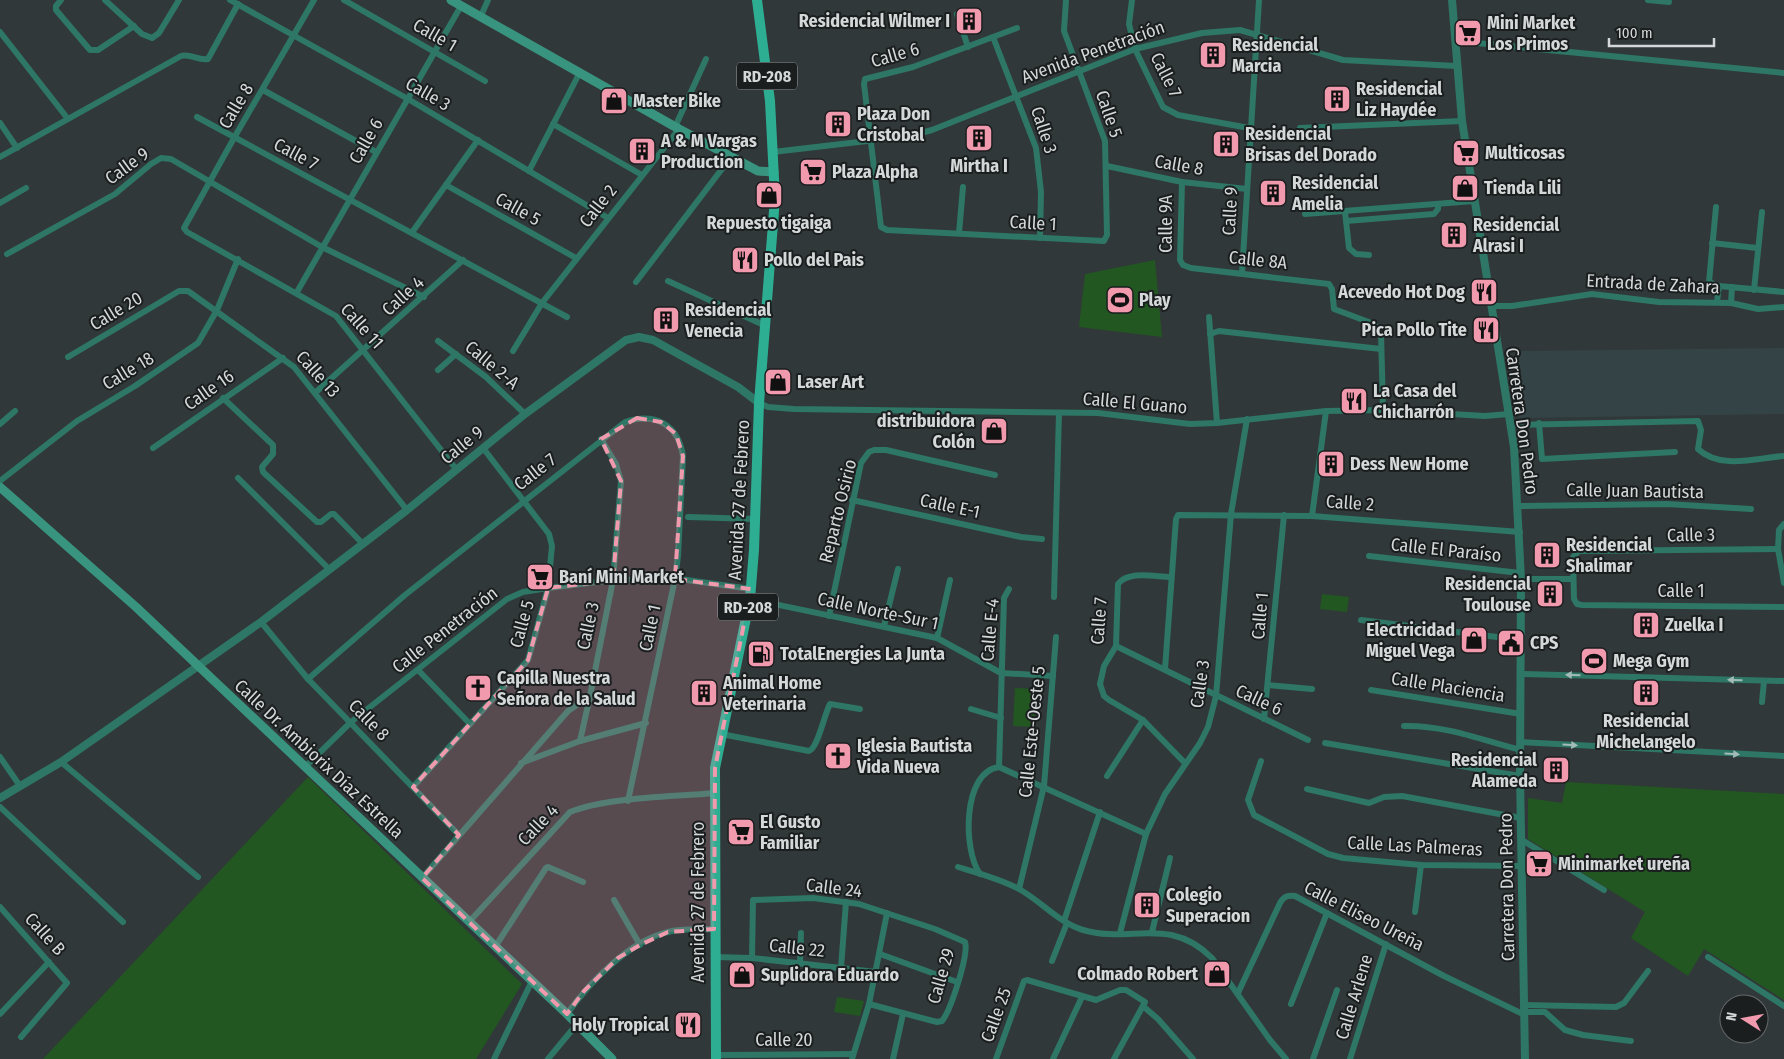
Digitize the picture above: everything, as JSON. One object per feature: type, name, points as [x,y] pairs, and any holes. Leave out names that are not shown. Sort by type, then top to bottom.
[{"type":"main road","points":[[451,0],[480,18],[731,157],[758,171],[774,172]]},
{"type":"main road","name":"Avenida 27 de Febrero","points":[[716,1057],[714,928],[715,768],[750,594],[759,403],[774,228],[774,172],[770,101],[757,0]]},
{"type":"main road","name":"Calle Dr. Ambiorix Díaz Estrella","points":[[0,487],[136,607],[198,668],[567,1014],[612,1059]]},
{"type":"street","points":[[61,0],[56,4],[56,10],[90,50],[98,50],[134,26]]},
{"type":"street","points":[[105,0],[147,37],[155,36],[179,0]]},
{"type":"street","name":"Calle 3","points":[[230,0],[408,99],[608,218]]},
{"type":"street","name":"Calle 8","points":[[184,228],[314,0]]},
{"type":"street","name":"Calle 1","points":[[344,0],[485,81]]},
{"type":"street","points":[[480,18],[488,0]]},
{"type":"street","name":"Calle 5","points":[[1066,0],[1064,31],[1078,73],[1105,141],[1107,235],[1104,240]]},
{"type":"street","name":"Calle 7","points":[[1132,0],[1129,24],[1135,49],[1163,107],[1168,111],[1249,128]]},
{"type":"street","name":"Calle 9","points":[[1242,273],[1249,128],[1258,34],[1259,0]]},
{"type":"street","name":"Carretera Don Pedro","points":[[1452,0],[1462,120],[1511,425],[1520,532],[1520,776],[1525,1059]]},
{"type":"street","points":[[1648,0],[1669,2]]},
{"type":"street","points":[[0,157],[181,56],[187,54],[202,60],[208,59],[238,4]]},
{"type":"street","name":"Calle 6","points":[[297,292],[461,6]]},
{"type":"street","points":[[957,14],[968,47]]},
{"type":"street","name":"Calle 6","points":[[881,227],[864,84],[865,79],[913,66],[1017,28]]},
{"type":"street","name":"Avenida Penetración","points":[[773,152],[871,142],[910,136],[932,130],[1135,49],[1202,33],[1240,30],[1343,60],[1456,66]]},
{"type":"street","points":[[0,32],[68,119]]},
{"type":"street","name":"Calle 3","points":[[993,37],[1036,148],[1040,167],[1040,238]]},
{"type":"street","points":[[1456,41],[1784,73]]},
{"type":"street","name":"Calle 2","points":[[513,351],[542,303],[677,128],[706,58]]},
{"type":"street","points":[[529,171],[580,72]]},
{"type":"street","points":[[263,90],[376,152]]},
{"type":"street","name":"Calle 7","points":[[196,117],[413,231],[568,317]]},
{"type":"street","points":[[1300,128],[1462,120]]},
{"type":"street","points":[[0,124],[17,148]]},
{"type":"street","points":[[553,124],[642,175]]},
{"type":"street","points":[[413,231],[478,140]]},
{"type":"street","points":[[636,282],[731,157]]},
{"type":"street","name":"Calle 9","points":[[7,254],[115,194],[161,158],[171,159],[322,247],[424,297]]},
{"type":"street","name":"Calle 8","points":[[1107,166],[1182,182],[1247,190]]},
{"type":"street","name":"Calle 9A","points":[[1182,182],[1180,260],[1183,265]]},
{"type":"street","name":"Calle 5","points":[[446,185],[576,258]]},
{"type":"street","points":[[959,233],[963,187]]},
{"type":"street","points":[[0,203],[26,188]]},
{"type":"street","points":[[1305,214],[1474,201]]},
{"type":"street","points":[[1346,221],[1434,214],[1438,209],[1438,204]]},
{"type":"street","points":[[1716,207],[1709,282],[1732,288],[1784,292]]},
{"type":"street","points":[[1346,212],[1350,250],[1356,254],[1369,255]]},
{"type":"street","points":[[1754,290],[1762,212]]},
{"type":"street","name":"Calle 1","points":[[881,227],[887,230],[1104,240]]},
{"type":"street","name":"Calle 11","points":[[184,228],[187,232],[297,292],[336,316],[364,349],[456,469]]},
{"type":"street","points":[[1712,243],[1757,248]]},
{"type":"street","name":"Calle 18","points":[[0,481],[76,421],[191,349],[204,336],[238,259]]},
{"type":"street","name":"Calle 4","points":[[316,392],[463,260]]},
{"type":"street","name":"Calle 8A","points":[[1183,265],[1191,268],[1330,284],[1334,309],[1374,324],[1380,332],[1381,349]]},
{"type":"street","points":[[668,281],[766,326]]},
{"type":"street","points":[[1717,302],[1719,286]]},
{"type":"street","points":[[1731,303],[1732,288]]},
{"type":"street","name":"Calle 13","points":[[179,291],[191,293],[283,358],[316,392],[407,510]]},
{"type":"street","name":"Calle 20","points":[[68,358],[179,291]]},
{"type":"street","name":"Entrada de Zahara","points":[[1491,306],[1512,306],[1592,294],[1659,302],[1731,303],[1758,309],[1784,307]]},
{"type":"street","points":[[1209,317],[1217,424]]},
{"type":"street","points":[[1210,334],[1219,331],[1381,349],[1383,410]]},
{"type":"street","name":"Calle 9","points":[[0,798],[60,762],[262,622],[407,510],[525,414],[616,346],[636,337],[647,338],[738,387],[759,403]]},
{"type":"street","name":"Calle 2-A","points":[[438,341],[486,377],[525,414]]},
{"type":"street","points":[[438,370],[456,354]]},
{"type":"street","name":"Calle 16","points":[[153,448],[283,358]]},
{"type":"street","points":[[223,398],[273,445],[273,454],[262,467],[263,472],[317,522],[333,514],[362,543]]},
{"type":"street","name":"Calle El Guano","points":[[759,403],[768,407],[794,409],[1098,413],[1190,424],[1217,424],[1326,411],[1383,410],[1485,416],[1509,414]]},
{"type":"street","points":[[0,424],[15,411]]},
{"type":"street","points":[[1312,516],[1326,411]]},
{"type":"street","points":[[1054,597],[1059,413]]},
{"type":"street","name":"Calle 7","points":[[308,679],[405,595],[524,499],[625,422],[637,418],[648,418],[661,422],[676,434],[681,444],[683,463],[675,579]]},
{"type":"street","name":"Calle 3","points":[[1120,933],[1146,834],[1165,794],[1208,727],[1216,696],[1231,514],[1247,419]]},
{"type":"street","points":[[1511,425],[1698,421],[1701,430],[1698,449],[1705,456],[1725,461],[1784,456]]},
{"type":"street","points":[[1539,423],[1542,459],[1675,452]]},
{"type":"street","name":"Calle 3","points":[[580,741],[613,580],[621,481],[616,464],[602,439]]},
{"type":"street","name":"Calle 5","points":[[413,787],[528,660],[548,588],[552,546],[549,534],[483,448]]},
{"type":"street","name":"Reparto Osirio","points":[[829,616],[852,500],[861,463],[868,452],[886,450],[995,475]]},
{"type":"street","points":[[238,478],[329,569]]},
{"type":"street","name":"Calle E-1","points":[[852,500],[1021,537],[1042,539]]},
{"type":"street","name":"Calle Juan Bautista","points":[[1518,506],[1667,504],[1751,509]]},
{"type":"street","name":"Calle 2","points":[[1171,577],[1176,519],[1178,516],[1231,514],[1312,516],[1520,532]]},
{"type":"street","name":"Calle 1","points":[[1264,719],[1284,515]]},
{"type":"street","points":[[688,517],[755,519]]},
{"type":"street","points":[[1783,524],[1778,530],[1778,549],[1784,584]]},
{"type":"street","name":"Calle 3","points":[[1574,579],[1575,553],[1579,551],[1778,549]]},
{"type":"street","name":"Calle El Paraíso","points":[[1369,556],[1520,576],[1574,579]]},
{"type":"street","points":[[884,626],[898,569]]},
{"type":"street","name":"Calle 7","points":[[1171,577],[1133,576],[1122,580],[1117,590],[1116,646],[1104,666],[1102,690],[1109,700],[1143,720],[1185,763]]},
{"type":"street","points":[[1164,669],[1171,577]]},
{"type":"street","name":"Calle 1","points":[[628,800],[646,723],[675,579]]},
{"type":"street","name":"Calle Penetración","points":[[305,767],[351,722],[507,599],[523,592],[613,580],[675,579],[750,594]]},
{"type":"street","name":"Calle 1","points":[[1574,579],[1574,599],[1577,604],[1784,607]]},
{"type":"street","points":[[937,638],[950,580]]},
{"type":"street","name":"Calle E-4","points":[[999,767],[1004,598],[1009,589]]},
{"type":"street","name":"Calle Norte-Sur 1","points":[[750,594],[829,616],[937,638],[1001,673],[1053,676]]},
{"type":"street","points":[[1361,620],[1521,640]]},
{"type":"street","name":"Calle 8","points":[[262,622],[308,679],[459,834]]},
{"type":"street","name":"Calle Este-Oeste 5","points":[[1019,889],[1044,786],[1056,637]]},
{"type":"street","name":"Calle 6","points":[[1116,646],[1308,740]]},
{"type":"street","points":[[418,671],[470,724]]},
{"type":"street","points":[[1521,674],[1784,681]]},
{"type":"street","points":[[1762,702],[1764,681]]},
{"type":"street","points":[[1268,685],[1312,689]]},
{"type":"street","name":"Calle Placiencia","points":[[1371,690],[1521,714]]},
{"type":"street","points":[[422,878],[520,763],[568,711],[590,696]]},
{"type":"street","points":[[721,734],[809,751],[816,746],[823,718],[830,704],[860,710]]},
{"type":"street","points":[[971,708],[1001,718]]},
{"type":"street","points":[[1107,776],[1143,720]]},
{"type":"street","points":[[520,763],[580,741],[646,723]]},
{"type":"street","points":[[1404,726],[1435,728],[1521,746],[1784,756]]},
{"type":"street","points":[[1325,743],[1520,776]]},
{"type":"street","points":[[0,757],[20,786]]},
{"type":"street","name":"Calle Las Palmeras","points":[[1261,761],[1248,800],[1250,810],[1258,818],[1328,854],[1343,858],[1422,865],[1522,866]]},
{"type":"street","points":[[60,762],[198,877]]},
{"type":"street","points":[[980,874],[973,865],[971,853],[971,797],[978,780],[994,768],[999,767],[1044,786],[1146,834]]},
{"type":"street","points":[[1307,789],[1370,803],[1384,797],[1402,796],[1521,818]]},
{"type":"street","name":"Calle 4","points":[[469,922],[570,812],[581,808],[628,800],[714,793]]},
{"type":"street","points":[[0,806],[123,922]]},
{"type":"street","points":[[1052,961],[1100,812]]},
{"type":"street","points":[[1522,840],[1604,890]]},
{"type":"street","points":[[1152,932],[1170,858]]},
{"type":"street","points":[[1415,912],[1422,865]]},
{"type":"street","points":[[958,867],[1019,889],[1066,922],[1082,930],[1100,934],[1152,932],[1171,934],[1202,948],[1238,993],[1270,1040],[1286,1059]]},
{"type":"street","points":[[495,947],[546,868],[553,869],[583,882]]},
{"type":"street","name":"Calle Eliseo Ureña","points":[[1238,993],[1280,903],[1286,896],[1295,896],[1386,944],[1525,1010]]},
{"type":"street","name":"Calle 24","points":[[752,958],[753,900],[813,898],[846,902],[887,913],[963,940]]},
{"type":"street","points":[[614,900],[640,945]]},
{"type":"street","points":[[840,968],[846,902]]},
{"type":"street","name":"Calle B","points":[[0,907],[67,982],[21,1037]]},
{"type":"street","points":[[852,1057],[869,1004],[887,913]]},
{"type":"street","points":[[1291,1004],[1327,913]]},
{"type":"street","points":[[567,1014],[584,991],[618,958],[640,945],[668,932],[714,928]]},
{"type":"street","points":[[800,963],[801,932]]},
{"type":"street","name":"Calle 29","points":[[903,1014],[936,1022],[942,1021],[950,1004],[966,950],[963,940]]},
{"type":"street","name":"Calle Arlene","points":[[1350,1059],[1386,944]]},
{"type":"street","points":[[880,954],[957,982]]},
{"type":"street","name":"Calle 22","points":[[715,957],[752,958],[876,972]]},
{"type":"street","points":[[1708,957],[1784,1006]]},
{"type":"street","points":[[0,1014],[50,962]]},
{"type":"street","points":[[1525,1010],[1616,1007],[1624,1003],[1648,971]]},
{"type":"street","name":"Calle 25","points":[[996,1059],[1024,981],[1027,980],[1082,997]]},
{"type":"street","points":[[494,1059],[532,981]]},
{"type":"street","points":[[1053,1059],[1082,997],[1097,1000],[1124,990],[1146,1002],[1114,1059]]},
{"type":"street","points":[[1313,1059],[1336,990]]},
{"type":"street","points":[[869,1004],[903,1014],[893,1059]]},
{"type":"street","points":[[1144,1007],[1158,1019],[1193,1059]]},
{"type":"street","points":[[1525,1010],[1545,1012],[1565,1030],[1583,1035],[1632,1041]]},
{"type":"street","points":[[548,1059],[577,1024]]},
{"type":"street","name":"Calle 20","points":[[716,1057],[852,1057]]},
{"type":"highlighted area","points":[[637,418],[661,422],[676,434],[683,456],[675,579],[751,589],[715,768],[714,929],[668,932],[640,945],[618,958],[584,991],[567,1014],[422,878],[459,835],[413,787],[528,660],[548,588],[613,580],[621,481],[601,439]]},
{"type":"shaded area","points":[[1784,348],[1784,414],[1519,418],[1519,351]]},
{"type":"green space","name":"Play","points":[[1155,260],[1162,337],[1079,327],[1085,274]]},
{"type":"green space","points":[[1322,594],[1349,597],[1347,612],[1320,609]]},
{"type":"green space","points":[[1015,688],[1037,689],[1034,727],[1013,726]]},
{"type":"green space","points":[[308,777],[522,984],[476,1059],[43,1059]]},
{"type":"green space","points":[[1566,782],[1784,794],[1784,1000],[1704,949],[1688,976],[1631,938],[1645,912],[1528,839],[1528,798],[1562,803]]},
{"type":"green space","points":[[837,997],[864,1001],[860,1016],[834,1012]]},
{"type":"place","name":"Residencial Wilmer I","points":[[969,21]]},
{"type":"place","name":"Mini Market Los Primos","points":[[1468,33]]},
{"type":"place","name":"Residencial Marcia","points":[[1213,55]]},
{"type":"place","name":"Residencial Liz Haydée","points":[[1337,99]]},
{"type":"place","name":"Master Bike","points":[[614,101]]},
{"type":"place","name":"Plaza Don Cristobal","points":[[838,124]]},
{"type":"place","name":"Mirtha I","points":[[979,138]]},
{"type":"place","name":"Residencial Brisas del Dorado","points":[[1226,144]]},
{"type":"place","name":"A & M Vargas Production","points":[[642,151]]},
{"type":"place","name":"Multicosas","points":[[1466,153]]},
{"type":"place","name":"Plaza Alpha","points":[[813,172]]},
{"type":"place","name":"Tienda Lili","points":[[1465,188]]},
{"type":"place","name":"Residencial Amelia","points":[[1273,193]]},
{"type":"place","name":"Repuesto tigaiga","points":[[769,195]]},
{"type":"place","name":"Residencial Alrasi I","points":[[1454,235]]},
{"type":"place","name":"Pollo del Pais","points":[[745,260]]},
{"type":"place","name":"Acevedo Hot Dog","points":[[1484,292]]},
{"type":"place","name":"Play","points":[[1120,300]]},
{"type":"place","name":"Residencial Venecia","points":[[666,320]]},
{"type":"place","name":"Pica Pollo Tite","points":[[1486,330]]},
{"type":"place","name":"Laser Art","points":[[778,382]]},
{"type":"place","name":"La Casa del Chicharrón","points":[[1354,401]]},
{"type":"place","name":"distribuidora Colón","points":[[994,431]]},
{"type":"place","name":"Dess New Home","points":[[1331,464]]},
{"type":"place","name":"Residencial Shalimar","points":[[1547,555]]},
{"type":"place","name":"Baní Mini Market","points":[[540,577]]},
{"type":"place","name":"Residencial Toulouse","points":[[1550,594]]},
{"type":"place","name":"Zuelka I","points":[[1646,625]]},
{"type":"place","name":"Electricidad Miguel Vega","points":[[1474,640]]},
{"type":"place","name":"CPS","points":[[1511,643]]},
{"type":"place","name":"TotalEnergies La Junta","points":[[761,654]]},
{"type":"place","name":"Mega Gym","points":[[1594,661]]},
{"type":"place","name":"Capilla Nuestra Señora de la Salud","points":[[478,688]]},
{"type":"place","name":"Animal Home Veterinaria","points":[[704,693]]},
{"type":"place","name":"Residencial Michelangelo","points":[[1646,693]]},
{"type":"place","name":"Iglesia Bautista Vida Nueva","points":[[838,756]]},
{"type":"place","name":"Residencial Alameda","points":[[1556,770]]},
{"type":"place","name":"El Gusto Familiar","points":[[741,832]]},
{"type":"place","name":"Minimarket ureña","points":[[1539,864]]},
{"type":"place","name":"Colegio Superacion","points":[[1147,905]]},
{"type":"place","name":"Colmado Robert","points":[[1217,974]]},
{"type":"place","name":"Suplidora Eduardo","points":[[742,975]]},
{"type":"place","name":"Holy Tropical","points":[[688,1025]]}]
